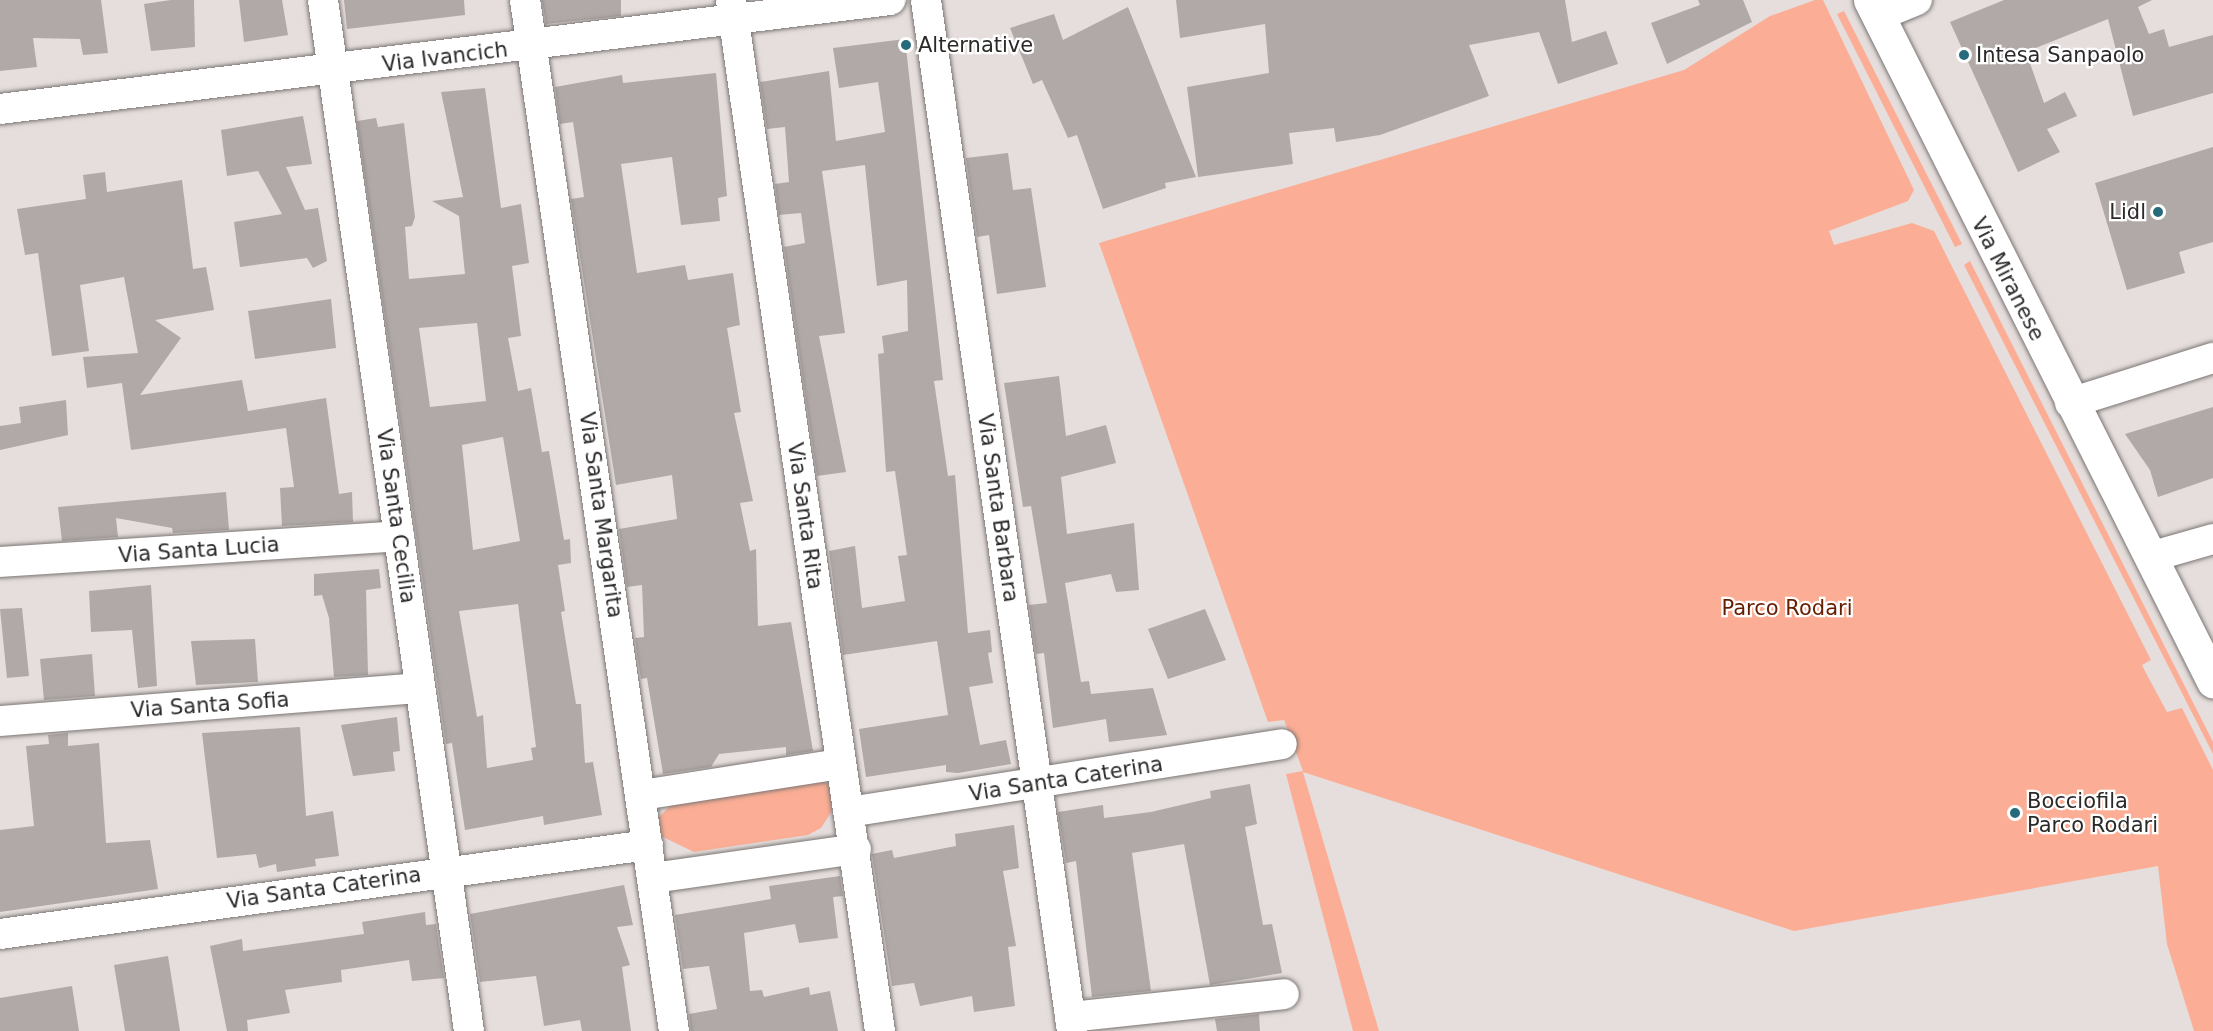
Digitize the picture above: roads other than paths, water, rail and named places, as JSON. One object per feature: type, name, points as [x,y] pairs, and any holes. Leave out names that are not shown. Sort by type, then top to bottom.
[{"type":"street","name":"Via Santa Cecilia","points":[[323,0],[469,1031]]},
{"type":"street","name":"Via Santa Margarita","points":[[525,0],[642,795],[674,1031]]},
{"type":"street","name":"Via Ivancich","points":[[0,109],[531,46],[732,11],[890,0]]},
{"type":"street","name":"Via Santa Barbara","points":[[926,0],[1071,1024],[1284,994]]},
{"type":"street","points":[[1874,8],[1917,0]]},
{"type":"street","name":"Via Miranese","points":[[1874,8],[2070,404],[2213,681]]},
{"type":"street","name":"Via Santa Rita","points":[[732,11],[841,764],[856,849],[880,1031]]},
{"type":"street","points":[[2070,404],[2213,358]]},
{"type":"street","name":"Via Santa Lucia","points":[[0,562],[399,536]]},
{"type":"street","points":[[2150,556],[2213,539]]},
{"type":"street","name":"Via Santa Sofia","points":[[0,721],[419,688]]},
{"type":"street","name":"Via Santa Caterina","points":[[849,812],[1038,785],[1282,744]]},
{"type":"street","points":[[642,795],[841,764]]},
{"type":"street","name":"Via Santa Caterina","points":[[0,934],[648,844]]},
{"type":"street","points":[[653,878],[856,849]]},
{"type":"place","name":"Alternative","points":[[906,45]]},
{"type":"place","name":"Intesa Sanpaolo","points":[[1964,55]]},
{"type":"place","name":"Lidl","points":[[2158,212]]},
{"type":"place","name":"Bocciofila Parco Rodari","points":[[2015,813]]},
{"type":"park label","name":"Parco Rodari","points":[[1787,608]]}]
